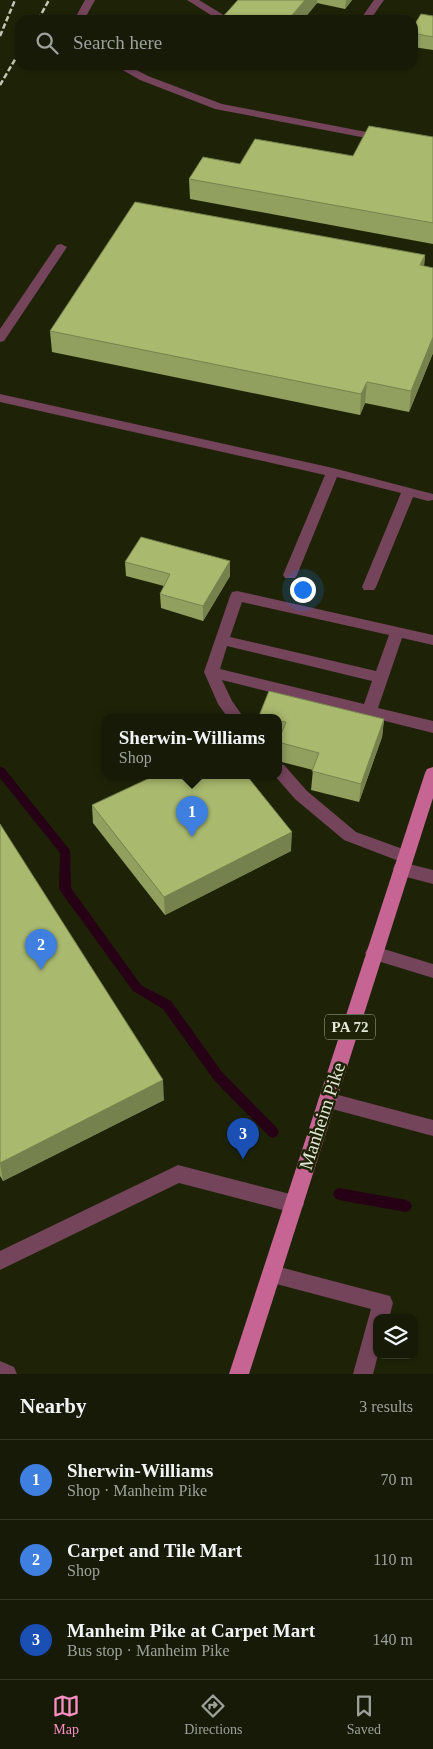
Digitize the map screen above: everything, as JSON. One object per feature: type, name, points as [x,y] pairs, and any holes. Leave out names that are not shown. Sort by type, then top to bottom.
[{"type":"main road","name":"Manheim Pike","points":[[239,1374],[433,773]]},
{"type":"street","points":[[82,15],[90,0]]},
{"type":"street","points":[[192,0],[217,15]]},
{"type":"street","points":[[368,15],[379,0]]},
{"type":"street","points":[[129,70],[144,78],[219,107],[394,141]]},
{"type":"street","points":[[0,338],[61,247]]},
{"type":"street","points":[[0,398],[333,472],[409,491],[431,493]]},
{"type":"street","points":[[290,575],[333,472]]},
{"type":"street","points":[[369,587],[409,491]]},
{"type":"street","points":[[233,714],[210,672],[237,596],[433,640]]},
{"type":"street","points":[[369,712],[398,632]]},
{"type":"street","points":[[222,640],[381,678]]},
{"type":"street","points":[[210,672],[433,727]]},
{"type":"street","points":[[282,774],[301,795],[350,836],[433,877]]},
{"type":"street","points":[[374,953],[433,971]]},
{"type":"street","points":[[327,1100],[433,1128]]},
{"type":"street","points":[[0,1261],[178,1174],[294,1204]]},
{"type":"street","points":[[272,1274],[383,1303],[380,1314]]},
{"type":"street","points":[[363,1374],[373,1339]]},
{"type":"street","points":[[0,1371],[7,1374]]},
{"type":"building","points":[[238,0],[305,0],[292,15],[224,15]]},
{"type":"building","points":[[421,14],[433,16],[433,37],[418,34],[418,19]]},
{"type":"building","points":[[369,126],[433,137],[433,223],[189,179],[203,157],[240,164],[255,139],[353,156]]},
{"type":"building","points":[[135,202],[425,255],[420,265],[433,268],[433,337],[411,391],[367,382],[361,394],[50,331]]},
{"type":"building","points":[[141,537],[230,561],[203,606],[160,594],[170,574],[125,562]]},
{"type":"building","points":[[269,691],[384,719],[361,784],[312,771],[319,753],[282,743],[282,732],[286,722],[282,722],[282,714],[260,714]]},
{"type":"building","points":[[148,779],[249,779],[292,832],[164,897],[92,805]]},
{"type":"building","points":[[0,824],[163,1080],[0,1163]]},
{"type":"waterway","points":[[0,771],[65,852],[65,889],[137,988],[167,1005],[218,1076],[273,1132]]},
{"type":"waterway","points":[[339,1194],[406,1206]]},
{"type":"railway","points":[[0,36],[15,0]]},
{"type":"railway","points":[[41,15],[49,0]]},
{"type":"railway","points":[[0,85],[15,60]]},
{"type":"place","name":"Sherwin-Williams","points":[[192,837]]},
{"type":"place","name":"Carpet and Tile Mart","points":[[41,970]]},
{"type":"place","name":"Manheim Pike at Carpet Mart","points":[[243,1159]]}]
